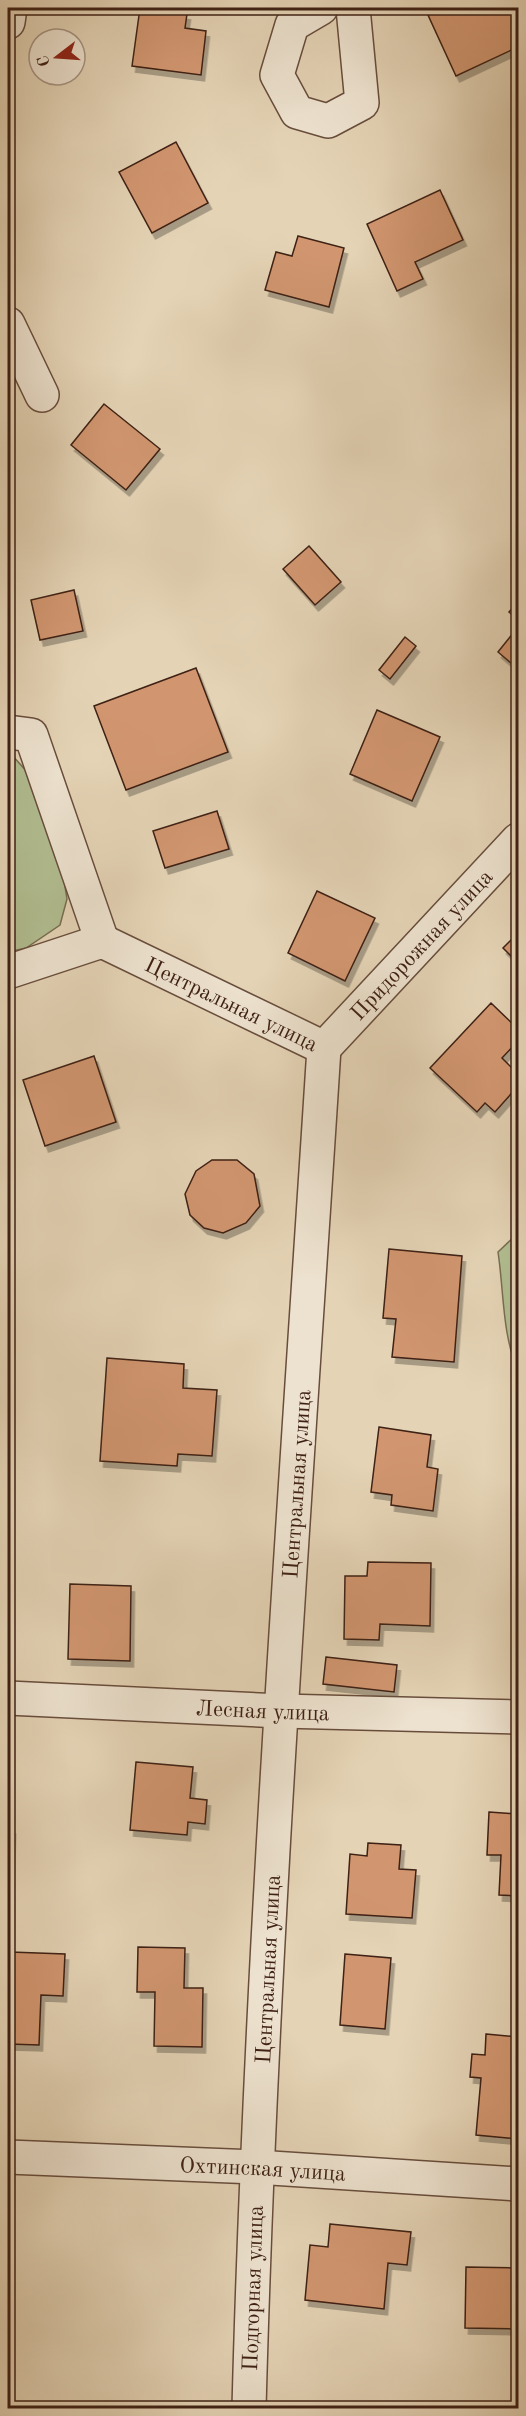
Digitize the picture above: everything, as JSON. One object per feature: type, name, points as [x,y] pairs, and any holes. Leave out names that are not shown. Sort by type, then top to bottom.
[{"type":"street","points":[[8,22],[10,8]]},
{"type":"street","points":[[321,8],[292,25],[277,75],[297,112],[328,121],[362,103],[352,8]]},
{"type":"street","points":[[8,324],[42,395]]},
{"type":"street","points":[[8,732],[31,735],[102,940],[8,972]]},
{"type":"street","name":"Придорожная улица","points":[[324,1048],[519,840]]},
{"type":"street","name":"Центральная улица","points":[[102,940],[324,1048],[281,1711],[256,2167]]},
{"type":"street","name":"Лесная улица","points":[[8,1698],[281,1711],[519,1717]]},
{"type":"street","name":"Охтинская улица","points":[[8,2157],[256,2167],[519,2184]]},
{"type":"street","name":"Подгорная улица","points":[[249,2409],[256,2167]]},
{"type":"green space","points":[[8,754],[11,754],[29,774],[61,862],[67,899],[60,925],[26,948],[8,952]]},
{"type":"green space","points":[[518,1233],[518,1371],[506,1328],[498,1252]]},
{"type":"building","points":[[140,8],[187,14],[185,28],[206,31],[201,75],[132,66]]},
{"type":"building","points":[[443,8],[514,8],[518,18],[518,47],[456,76],[428,15]]},
{"type":"building","points":[[176,142],[208,203],[152,233],[119,172]]},
{"type":"building","points":[[440,190],[463,240],[415,262],[423,279],[397,291],[367,224]]},
{"type":"building","points":[[298,236],[344,248],[329,307],[265,290],[276,252],[292,256]]},
{"type":"building","points":[[104,404],[160,449],[126,490],[71,445]]},
{"type":"building","points":[[309,546],[341,582],[315,605],[283,569]]},
{"type":"building","points":[[74,590],[83,631],[40,640],[31,600]]},
{"type":"building","points":[[518,602],[518,620],[509,612]]},
{"type":"building","points":[[518,627],[518,669],[498,652]]},
{"type":"building","points":[[405,637],[416,646],[390,679],[379,670]]},
{"type":"building","points":[[196,668],[228,752],[126,790],[94,706]]},
{"type":"building","points":[[377,710],[440,737],[412,801],[350,774]]},
{"type":"building","points":[[217,811],[229,849],[165,868],[153,831]]},
{"type":"building","points":[[317,891],[375,918],[345,981],[288,953]]},
{"type":"building","points":[[518,933],[518,963],[503,948]]},
{"type":"building","points":[[491,1003],[518,1029],[518,1041],[502,1058],[518,1074],[518,1086],[495,1112],[485,1103],[477,1112],[430,1068]]},
{"type":"building","points":[[94,1056],[116,1122],[45,1146],[23,1080]]},
{"type":"building","points":[[212,1160],[237,1160],[254,1174],[260,1206],[246,1223],[223,1233],[204,1228],[190,1215],[185,1194],[196,1171]]},
{"type":"building","points":[[389,1249],[462,1256],[454,1362],[392,1357],[396,1319],[383,1318]]},
{"type":"building","points":[[107,1358],[184,1364],[183,1388],[217,1390],[212,1456],[178,1454],[177,1466],[100,1461]]},
{"type":"building","points":[[379,1427],[431,1435],[427,1467],[438,1469],[433,1511],[391,1505],[392,1495],[371,1492]]},
{"type":"building","points":[[368,1562],[431,1563],[430,1626],[380,1624],[379,1640],[344,1639],[345,1576],[367,1576]]},
{"type":"building","points":[[70,1584],[131,1586],[130,1661],[68,1659]]},
{"type":"building","points":[[326,1657],[397,1665],[394,1692],[323,1684]]},
{"type":"building","points":[[136,1762],[193,1767],[190,1798],[207,1800],[205,1824],[188,1822],[187,1835],[130,1830]]},
{"type":"building","points":[[489,1812],[518,1814],[518,1896],[499,1895],[501,1855],[487,1855]]},
{"type":"building","points":[[8,1828],[12,1828],[10,1884],[8,1884]]},
{"type":"building","points":[[368,1843],[401,1845],[399,1869],[416,1870],[412,1918],[346,1914],[350,1854],[367,1856]]},
{"type":"building","points":[[138,1947],[185,1948],[184,1988],[203,1988],[202,2047],[154,2046],[155,1992],[137,1992]]},
{"type":"building","points":[[10,1952],[65,1954],[63,1996],[41,1995],[39,2045],[8,2044]]},
{"type":"building","points":[[345,1954],[391,1958],[385,2029],[340,2025]]},
{"type":"building","points":[[486,2034],[518,2037],[518,2139],[476,2135],[481,2078],[470,2077],[472,2054],[485,2055]]},
{"type":"building","points":[[330,2224],[411,2232],[407,2265],[388,2263],[384,2309],[305,2300],[310,2245],[328,2247]]},
{"type":"building","points":[[466,2267],[518,2268],[518,2329],[465,2328]]}]
